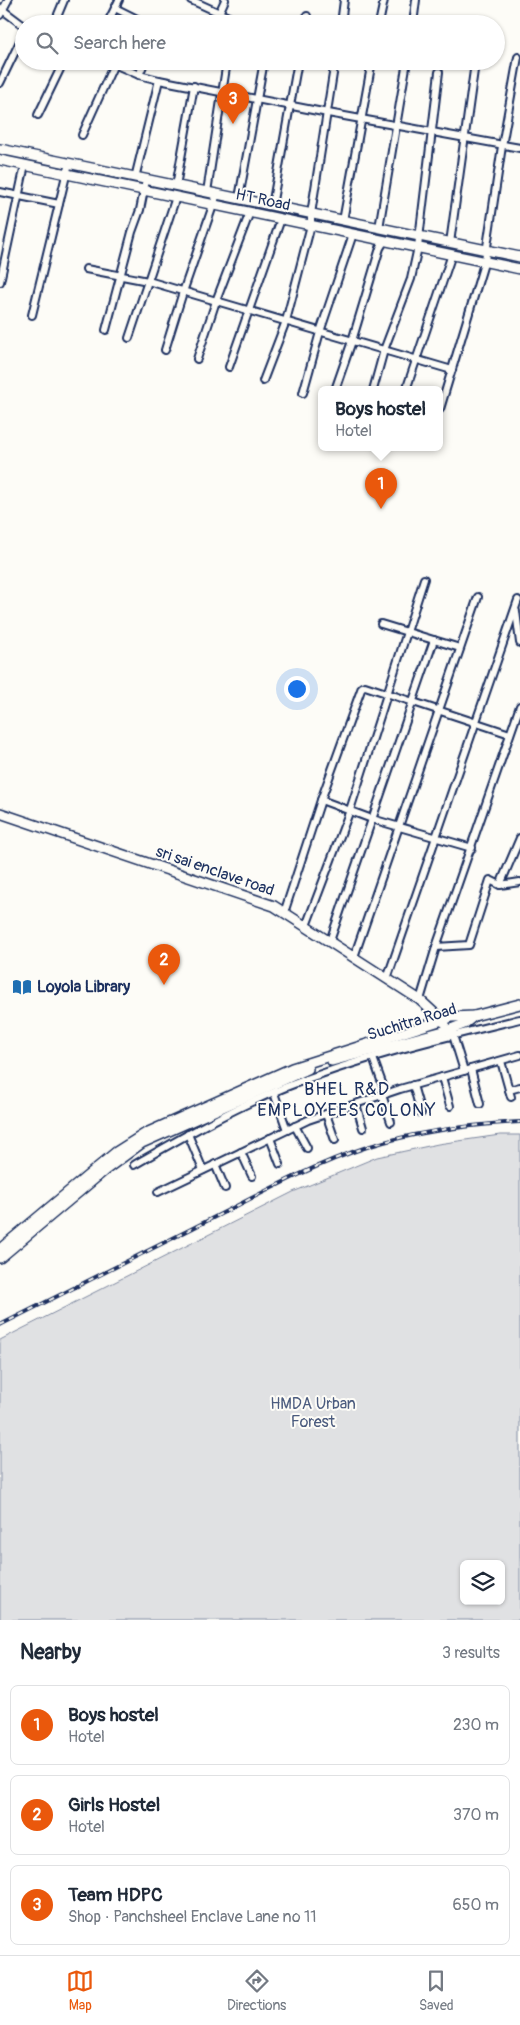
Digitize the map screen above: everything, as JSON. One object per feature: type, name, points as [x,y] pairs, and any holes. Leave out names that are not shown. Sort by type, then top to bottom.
[{"type":"street","points":[[8,0],[1,11],[15,20]]},
{"type":"street","points":[[58,15],[64,0]]},
{"type":"street","points":[[112,15],[119,0]]},
{"type":"street","points":[[191,0],[225,15]]},
{"type":"street","points":[[219,12],[225,0]]},
{"type":"street","points":[[342,15],[344,0]]},
{"type":"street","points":[[381,15],[384,0]]},
{"type":"street","points":[[414,15],[416,0]]},
{"type":"street","points":[[115,8],[129,15]]},
{"type":"street","points":[[0,83],[15,52]]},
{"type":"street","points":[[443,399],[488,250],[502,146],[518,57]]},
{"type":"street","points":[[38,116],[60,70]]},
{"type":"street","points":[[82,135],[107,70]]},
{"type":"street","points":[[127,70],[159,80],[328,114],[433,131],[464,139],[520,148]]},
{"type":"street","points":[[139,75],[142,70]]},
{"type":"street","points":[[207,192],[226,70]]},
{"type":"street","points":[[238,198],[262,70]]},
{"type":"street","points":[[272,206],[296,70]]},
{"type":"street","points":[[263,381],[286,321],[311,225],[311,214],[334,70]]},
{"type":"street","points":[[343,220],[370,70]]},
{"type":"street","points":[[379,228],[406,70]]},
{"type":"street","points":[[450,243],[474,70]]},
{"type":"street","points":[[374,386],[384,350],[411,279],[418,247],[439,72]]},
{"type":"street","points":[[135,178],[159,80]]},
{"type":"street","points":[[176,186],[194,86]]},
{"type":"street","name":"HT Road","points":[[0,149],[520,257]]},
{"type":"street","name":"HT Road","points":[[0,160],[520,268]]},
{"type":"street","points":[[32,315],[69,163]]},
{"type":"street","points":[[0,282],[25,165]]},
{"type":"street","points":[[106,330],[146,180]]},
{"type":"street","points":[[0,192],[59,204]]},
{"type":"street","points":[[165,350],[217,194]]},
{"type":"street","points":[[129,338],[176,197]]},
{"type":"street","points":[[198,359],[216,301],[250,212]]},
{"type":"street","points":[[229,367],[281,219]]},
{"type":"street","points":[[303,393],[320,332],[353,234]]},
{"type":"street","points":[[337,386],[380,248],[385,240]]},
{"type":"street","points":[[407,386],[452,254]]},
{"type":"street","points":[[86,269],[148,282],[452,370]]},
{"type":"street","points":[[306,926],[350,810],[424,579]]},
{"type":"street","points":[[354,957],[478,597]]},
{"type":"street","points":[[387,979],[474,722],[516,610],[518,600]]},
{"type":"street","points":[[516,610],[520,643]]},
{"type":"street","points":[[380,624],[460,648]]},
{"type":"street","points":[[330,942],[434,640]]},
{"type":"street","points":[[284,913],[321,800],[362,687],[365,686],[510,734]]},
{"type":"street","points":[[420,1000],[436,947],[520,706]]},
{"type":"street","points":[[321,800],[372,819],[399,825],[472,848]]},
{"type":"street","name":"sri sai enclave road","points":[[0,813],[274,906],[420,1000],[452,1032]]},
{"type":"street","points":[[500,885],[520,838]]},
{"type":"street","points":[[436,947],[469,945],[490,880],[500,885],[520,882]]},
{"type":"street","points":[[474,1016],[520,1004]]},
{"type":"street","name":"Suchitra Road","points":[[0,1258],[102,1169],[116,1152],[146,1132],[292,1068],[442,1020],[460,1015],[474,1016]]},
{"type":"street","name":"Suchitra Road","points":[[0,1249],[102,1169],[159,1134],[298,1072],[330,1061],[452,1032],[474,1016]]},
{"type":"street","points":[[134,1165],[188,1134],[274,1093],[333,1071],[452,1032],[520,1019]]},
{"type":"street","points":[[452,1032],[464,1071]]},
{"type":"street","points":[[158,1192],[295,1126],[326,1114],[413,1085],[520,1055]]},
{"type":"street","points":[[373,1058],[391,1122]]},
{"type":"street","points":[[500,1061],[510,1093],[520,1087]]},
{"type":"street","points":[[471,1069],[480,1104]]},
{"type":"street","points":[[442,1077],[450,1106]]},
{"type":"street","points":[[413,1085],[421,1113]]},
{"type":"street","points":[[274,1093],[287,1130]]},
{"type":"street","points":[[356,1104],[363,1128]]},
{"type":"street","points":[[326,1114],[335,1140]]},
{"type":"street","points":[[295,1126],[307,1148]]},
{"type":"street","points":[[188,1134],[203,1170]]},
{"type":"street","points":[[270,1138],[280,1164]]},
{"type":"street","points":[[241,1152],[252,1176]]},
{"type":"street","points":[[215,1164],[225,1188]]},
{"type":"green space","name":"HMDA Urban Forest","points":[[500,1135],[520,1135],[520,1620],[0,1620],[0,1340],[293,1192],[377,1157],[438,1144]]},
{"type":"railway","points":[[0,1325],[278,1185],[344,1155],[386,1141],[424,1133],[462,1127],[520,1122]]},
{"type":"place","name":"Team HDPC","points":[[233,124]]},
{"type":"place","name":"Boys hostel","points":[[381,509]]},
{"type":"place","name":"Girls Hostel","points":[[164,985]]},
{"type":"place","name":"Loyola Library","points":[[22,987]]},
{"type":"district","name":"BHEL R&D EMPLOYEES COLONY","points":[[347,1099]]}]
